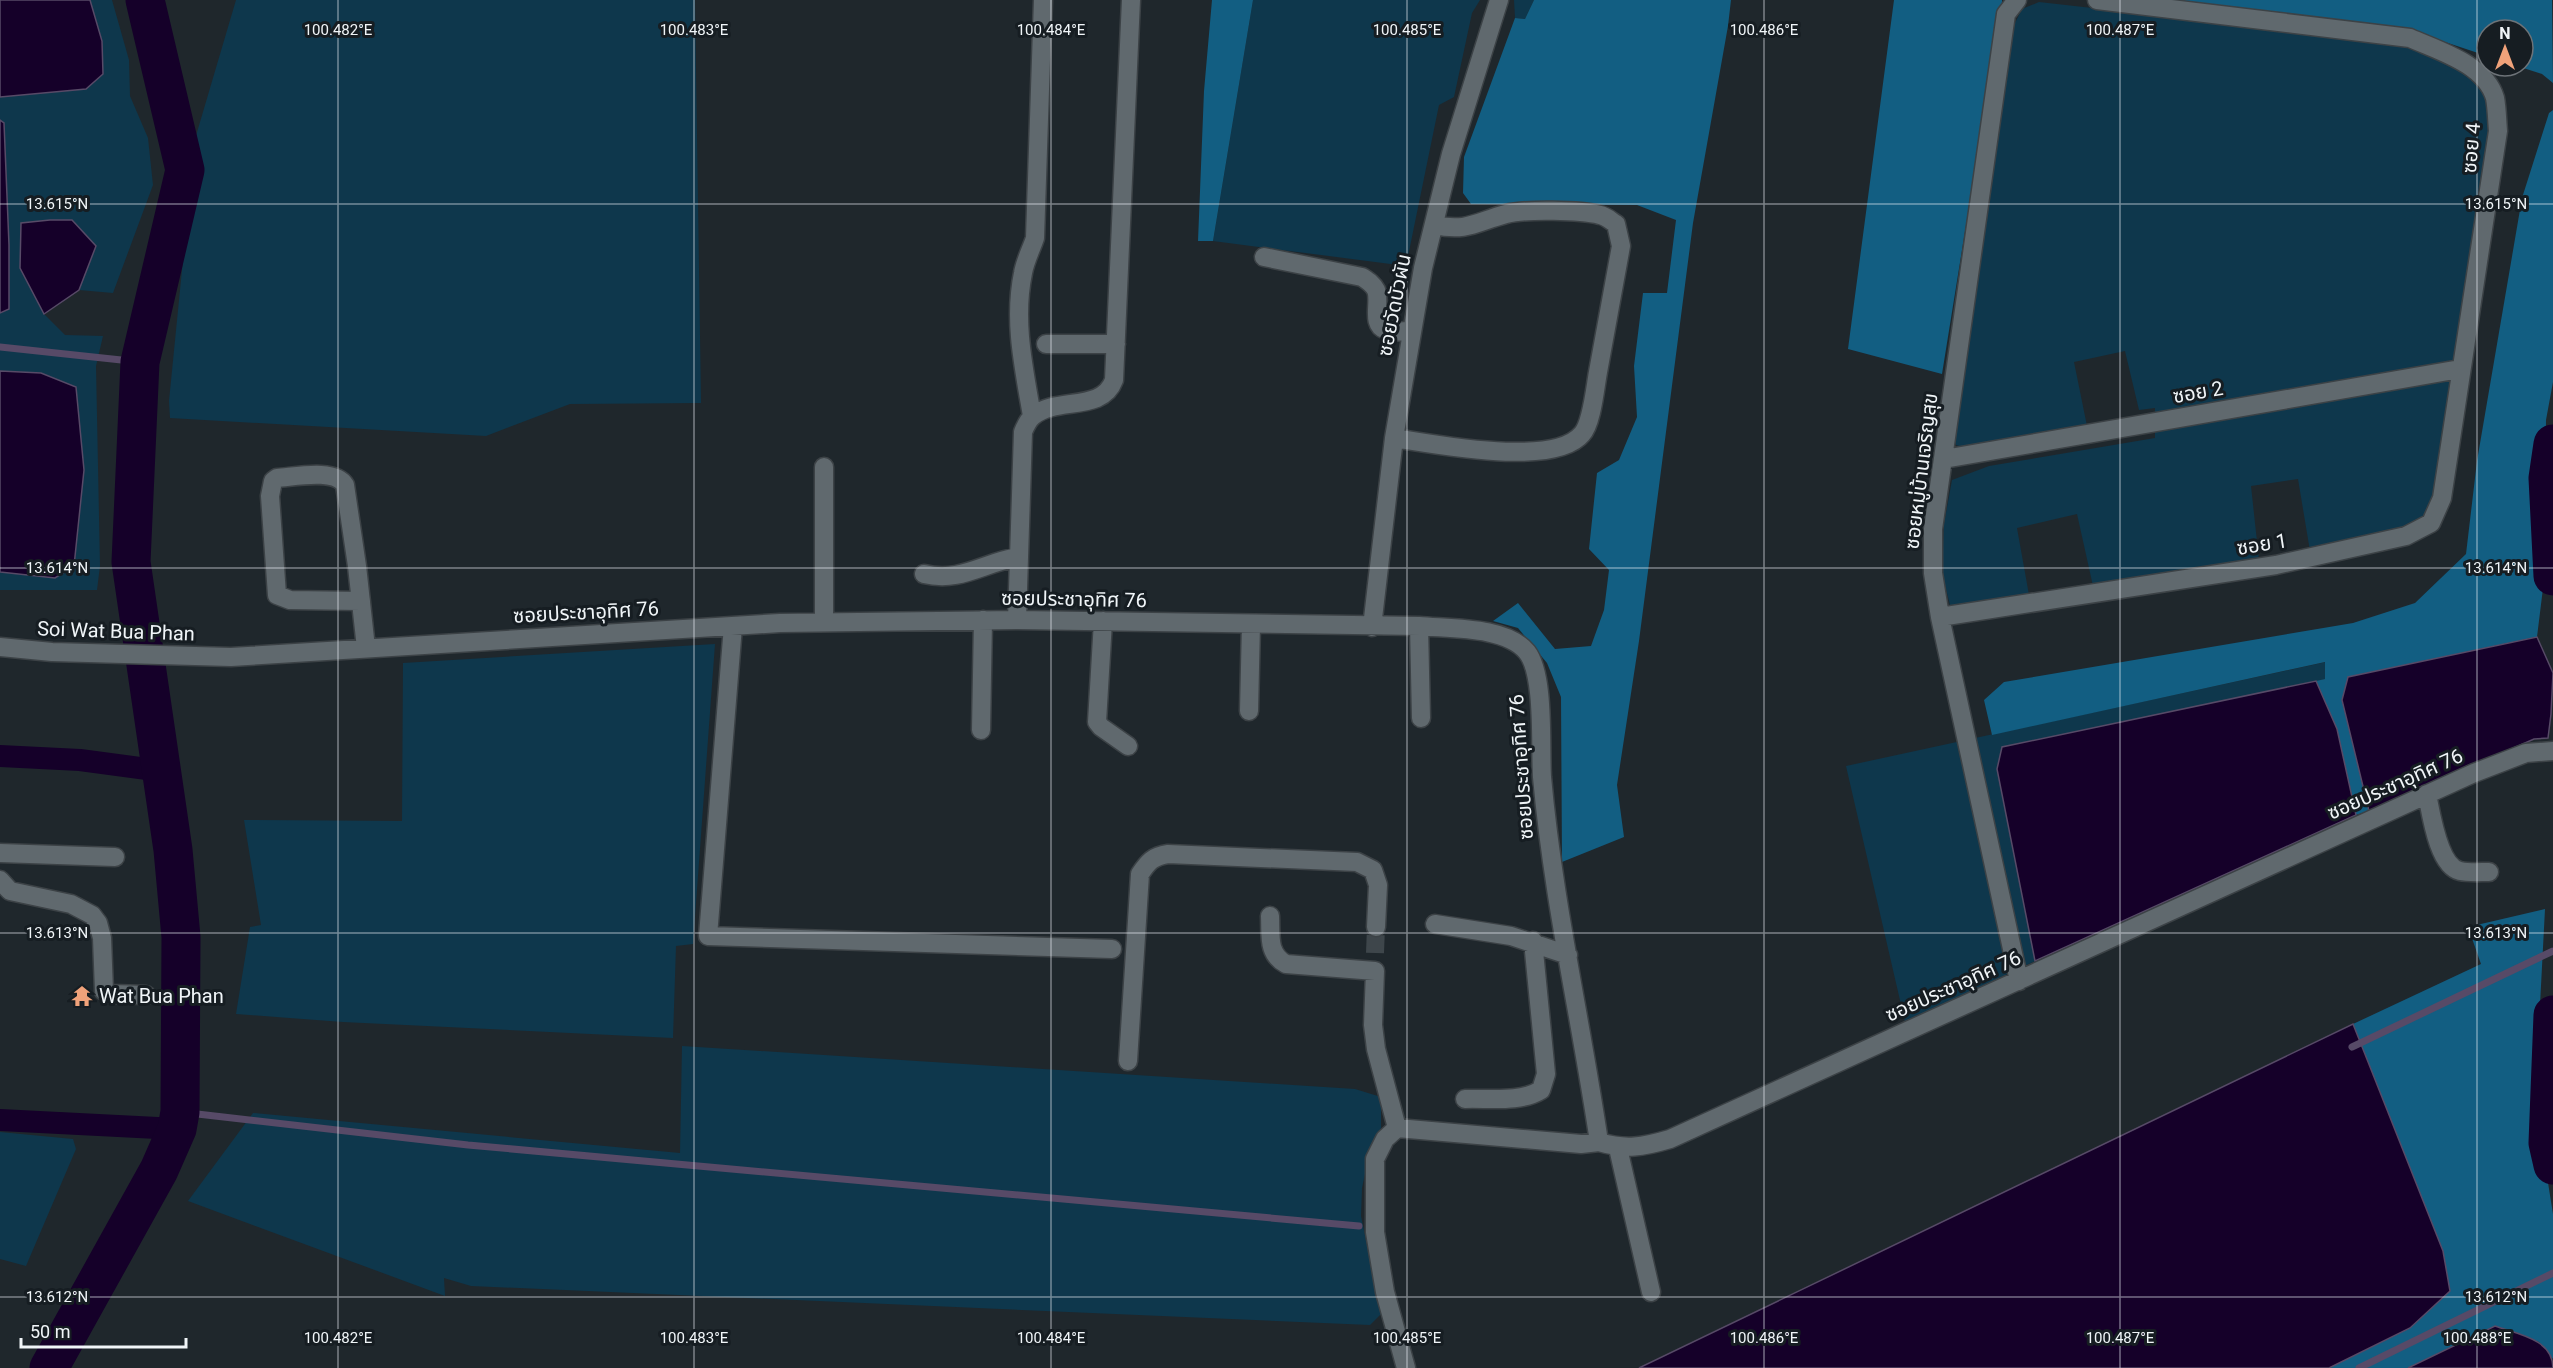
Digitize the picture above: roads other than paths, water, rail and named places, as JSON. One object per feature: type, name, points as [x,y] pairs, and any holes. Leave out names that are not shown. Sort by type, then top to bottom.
[{"type":"street","points":[[1032,416],[1021,351],[1019,300],[1023,271],[1035,238],[1043,0]]},
{"type":"street","points":[[1017,620],[1023,432],[1032,416],[1045,410],[1100,398],[1110,391],[1114,380],[1131,0]]},
{"type":"street","name":"ซอยหมู่บ้านเจริญสุข","points":[[2017,0],[2006,14],[1933,529],[1933,573],[1940,617],[2019,981]]},
{"type":"street","name":"ซอย 4","points":[[2097,0],[2410,38],[2445,53],[2483,76],[2494,98],[2498,131],[2486,223],[2460,369]]},
{"type":"street","name":"ซอยวัดบัวผัน","points":[[1372,627],[1394,438],[1411,332],[1451,154],[1499,2]]},
{"type":"street","points":[[1394,438],[1475,450],[1544,451],[1568,445],[1583,433],[1592,405],[1621,246],[1616,224],[1602,215],[1574,211],[1508,213],[1468,228],[1450,229],[1434,225]]},
{"type":"street","points":[[1264,258],[1362,277],[1377,291],[1377,321],[1380,327],[1387,331],[1411,332]]},
{"type":"street","points":[[1046,344],[1116,344]]},
{"type":"street","name":"ซอย 2","points":[[1944,459],[2460,369]]},
{"type":"street","name":"ซอย 1","points":[[1940,617],[2276,565],[2406,536],[2431,523],[2442,498],[2460,369]]},
{"type":"street","points":[[824,467],[824,622]]},
{"type":"street","points":[[361,601],[290,600],[277,596],[270,496],[273,481],[277,478],[318,475],[334,476],[342,480],[346,490],[361,601],[366,648]]},
{"type":"street","points":[[924,574],[937,577],[961,576],[1002,559],[1019,557]]},
{"type":"street","points":[[981,730],[983,620]]},
{"type":"street","name":"ซอยประชาอุทิศ 76","points":[[231,657],[824,622],[1017,620],[1419,626],[1482,631],[1507,637],[1527,652],[1538,676],[1540,754],[1547,831],[1599,1142],[1618,1148],[1645,1147],[1670,1139],[2427,794],[2526,753],[2553,751]]},
{"type":"street","points":[[1103,621],[1097,722],[1128,746]]},
{"type":"street","points":[[1249,711],[1251,624]]},
{"type":"street","points":[[733,626],[708,936],[1112,949]]},
{"type":"street","points":[[1419,626],[1421,718]]},
{"type":"street","name":"Soi Wat Bua Phan","points":[[0,647],[52,652],[231,657]]},
{"type":"street","points":[[2427,794],[2440,847],[2450,864],[2459,871],[2489,872]]},
{"type":"street","points":[[0,853],[115,857]]},
{"type":"street","points":[[1128,1061],[1140,874],[1156,855],[1357,862],[1373,870],[1378,885],[1376,927]]},
{"type":"street","points":[[0,880],[10,891],[71,904],[92,915],[98,923],[102,938],[104,991],[146,995]]},
{"type":"street","points":[[1270,916],[1272,951],[1276,958],[1286,964],[1375,962],[1373,1025],[1376,1049],[1397,1128]]},
{"type":"street","points":[[1435,924],[1533,941],[1568,955]]},
{"type":"street","points":[[1465,1099],[1517,1097],[1533,1095],[1541,1090],[1546,1074],[1533,941]]},
{"type":"street","points":[[1406,1368],[1385,1292],[1374,1222],[1375,1159],[1385,1139],[1397,1128],[1581,1144],[1599,1142]]},
{"type":"street","points":[[1618,1148],[1651,1292]]},
{"type":"waterway","points":[[49,1368],[159,1170],[177,1129],[180,1112],[181,937],[173,850],[131,562],[140,362],[185,170],[145,0]]},
{"type":"waterway","points":[[0,347],[140,362]]},
{"type":"waterway","points":[[2553,444],[2548,478],[2553,576]]},
{"type":"waterway","points":[[0,756],[80,760],[162,771]]},
{"type":"waterway","points":[[2352,1047],[2553,951]]},
{"type":"waterway","points":[[2553,1015],[2548,1143],[2553,1165]]},
{"type":"waterway","points":[[180,1112],[468,1145],[1359,1226]]},
{"type":"waterway","points":[[0,1120],[177,1129]]},
{"type":"waterway","points":[[2359,1368],[2553,1273]]},
{"type":"tunnel","points":[[1375,953],[1376,927]]},
{"type":"place","name":"Wat Bua Phan","points":[[82,996]]}]
